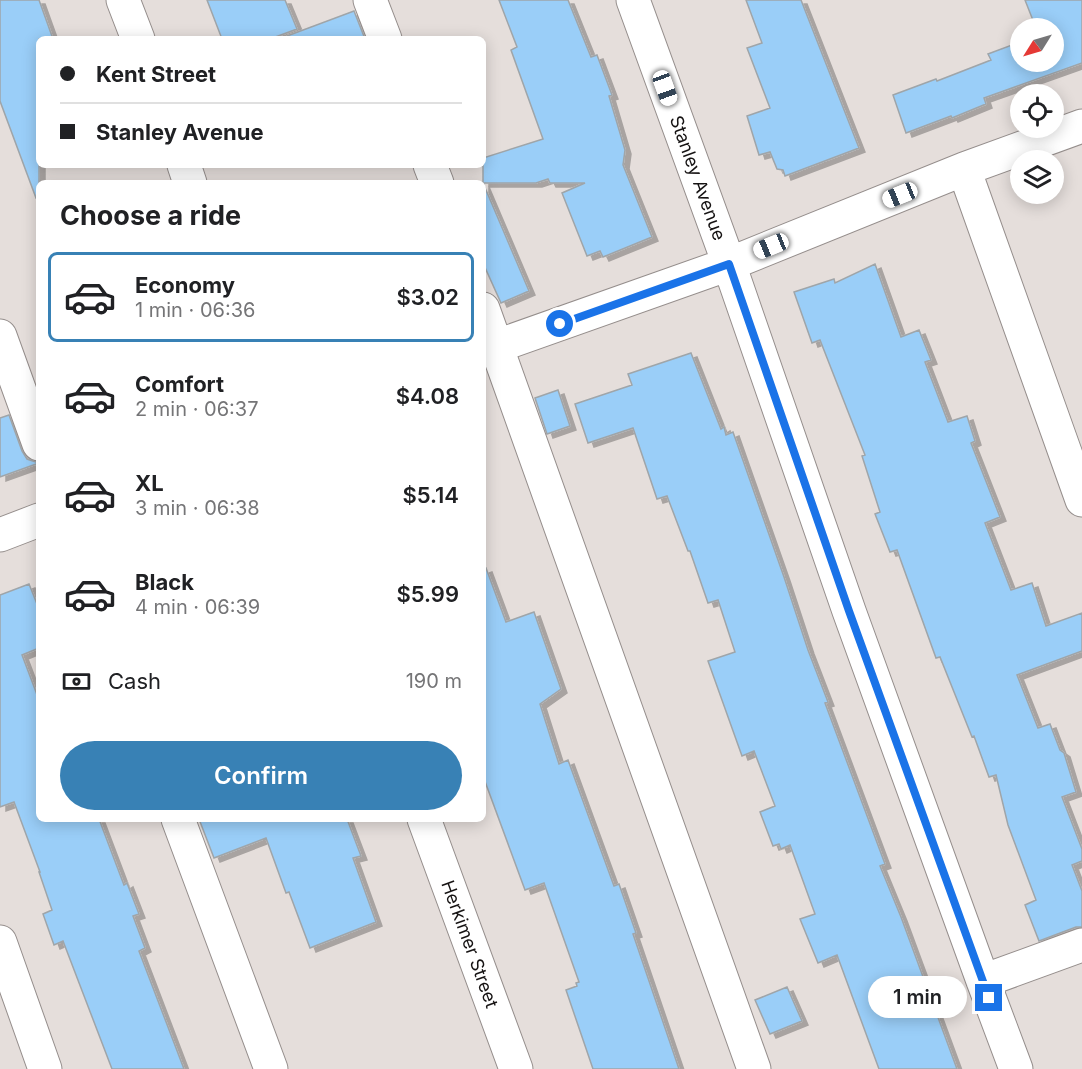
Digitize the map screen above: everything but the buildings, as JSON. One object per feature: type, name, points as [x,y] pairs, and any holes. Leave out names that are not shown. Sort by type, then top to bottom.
[{"type":"street","points":[[123,0],[137,36]]},
{"type":"street","points":[[370,0],[384,36]]},
{"type":"street","name":"Stanley Avenue","points":[[633,0],[729,264],[849,611],[1016,1069]]},
{"type":"street","points":[[490,349],[729,264],[964,169],[1082,126]]},
{"type":"street","points":[[964,169],[1082,500]]},
{"type":"street","points":[[486,326],[490,349],[754,1069]]},
{"type":"street","points":[[0,336],[36,436]]},
{"type":"street","points":[[0,535],[36,521]]},
{"type":"street","points":[[179,822],[271,1069]]},
{"type":"street","name":"Herkimer Street","points":[[425,822],[516,1069]]},
{"type":"street","points":[[0,942],[45,1069]]},
{"type":"street","points":[[983,981],[1082,945]]},
{"type":"route","points":[[560,324],[729,264],[849,611],[989,998]]}]
